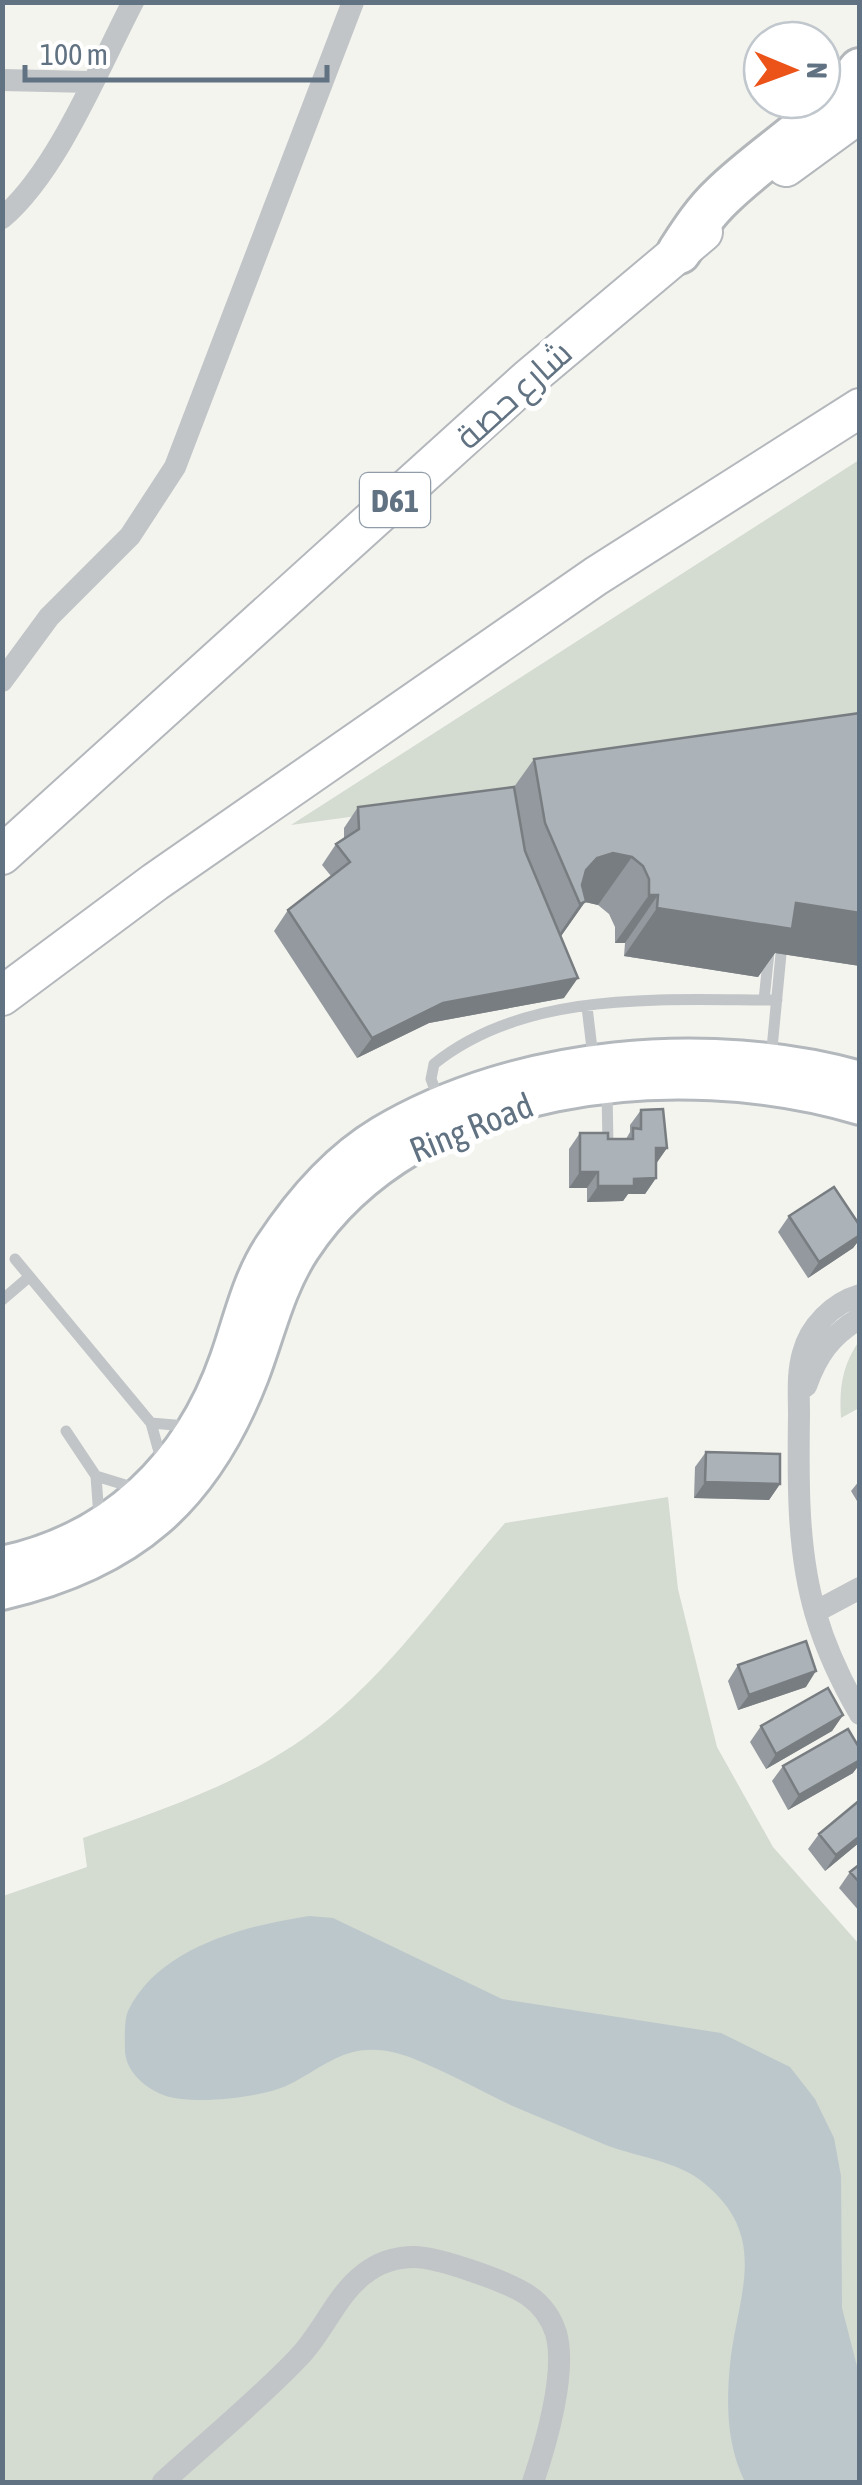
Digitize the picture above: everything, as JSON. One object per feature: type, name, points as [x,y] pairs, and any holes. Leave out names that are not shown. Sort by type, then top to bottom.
[{"type":"highway","points":[[679,252],[724,194],[824,114],[860,70]]},
{"type":"main road","name":"شارع حصة","points":[[2,855],[528,379],[679,252],[860,112]]},
{"type":"main road","points":[[798,158],[860,131]]},
{"type":"main road","points":[[2,996],[155,882],[596,576],[860,408]]},
{"type":"street","points":[[2,218],[40,176],[132,2]]},
{"type":"street","points":[[2,681],[49,617],[130,536],[175,467],[353,2]]},
{"type":"street","points":[[2,80],[91,82]]},
{"type":"street","points":[[2,832],[118,730],[192,685]]},
{"type":"street","name":"Ring Road","points":[[2,1592],[52,1582],[99,1562],[142,1534],[180,1498],[224,1439],[252,1376],[274,1310],[302,1252],[339,1204],[385,1164],[437,1133],[493,1112],[550,1097],[661,1055],[770,1059],[860,1078]]},
{"type":"street","name":"Ring Road","points":[[2,1562],[42,1554],[97,1527],[153,1480],[214,1393],[247,1297],[268,1250],[299,1205],[338,1166],[381,1133],[441,1104],[545,1071],[764,1088],[860,1108]]},
{"type":"street","points":[[860,1295],[832,1309],[815,1327],[803,1350],[798,1377],[800,1511],[815,1612],[860,1714]]},
{"type":"street","points":[[798,1408],[825,1346],[841,1329],[860,1318]]},
{"type":"street","points":[[815,1612],[860,1588]]},
{"type":"street","points":[[163,2482],[300,2357],[352,2284],[378,2265],[409,2257],[441,2262],[516,2289],[536,2301],[551,2320],[558,2343],[555,2388],[533,2482]]},
{"type":"lane","points":[[770,1059],[775,953]]},
{"type":"lane","points":[[441,1104],[431,1074],[438,1060],[498,1028],[587,1007],[693,998],[770,1000]]},
{"type":"lane","points":[[587,1007],[608,1150]]},
{"type":"lane","points":[[15,1260],[151,1423],[157,1438],[153,1480],[96,1476]]},
{"type":"lane","points":[[2,1300],[30,1277]]},
{"type":"lane","points":[[151,1423],[195,1425]]},
{"type":"lane","points":[[66,1431],[96,1476],[100,1501],[97,1527]]},
{"type":"shaded area","points":[[859,460],[859,747],[291,825]]},
{"type":"shaded area","points":[[859,1341],[859,1408],[841,1418],[843,1378]]},
{"type":"shaded area","points":[[668,1497],[678,1589],[717,1747],[773,1847],[859,1944],[859,2482],[3,2482],[3,1896],[87,1867],[83,1838],[212,1789],[303,1739],[377,1673],[505,1523]]},
{"type":"shaded area","points":[[309,1916],[333,1918],[502,1999],[721,2033],[790,2067],[815,2099],[834,2138],[841,2176],[842,2308],[859,2374],[860,2477],[856,2482],[745,2482],[731,2440],[728,2395],[743,2291],[744,2246],[725,2204],[694,2176],[670,2164],[606,2145],[425,2063],[390,2052],[353,2052],[286,2086],[226,2099],[178,2099],[151,2089],[138,2078],[126,2056],[127,2015],[142,1989],[160,1971],[206,1943],[258,1926]]},
{"type":"building","points":[[860,713],[860,913],[796,903],[792,929],[657,908],[658,895],[649,895],[649,879],[643,866],[632,857],[613,853],[597,858],[586,870],[582,885],[586,901],[580,904],[545,823],[534,759]]},
{"type":"building","points":[[514,787],[525,851],[578,978],[443,1003],[372,1038],[288,910],[350,862],[336,844],[359,829],[358,807]]},
{"type":"building","points":[[663,1109],[667,1148],[656,1148],[656,1178],[634,1179],[634,1186],[598,1186],[598,1172],[580,1172],[580,1133],[608,1133],[608,1139],[633,1139],[633,1128],[641,1129],[641,1110]]},
{"type":"building","points":[[834,1187],[860,1226],[860,1235],[819,1262],[789,1216]]},
{"type":"building","points":[[706,1452],[780,1454],[780,1484],[705,1482]]},
{"type":"building","points":[[806,1641],[816,1671],[749,1695],[738,1665]]},
{"type":"building","points":[[828,1688],[843,1715],[776,1754],[761,1726]]},
{"type":"building","points":[[848,1729],[860,1749],[860,1760],[799,1795],[783,1766]]},
{"type":"building","points":[[860,1800],[860,1836],[836,1855],[819,1834]]},
{"type":"building","points":[[860,1864],[860,1883],[850,1872]]}]
